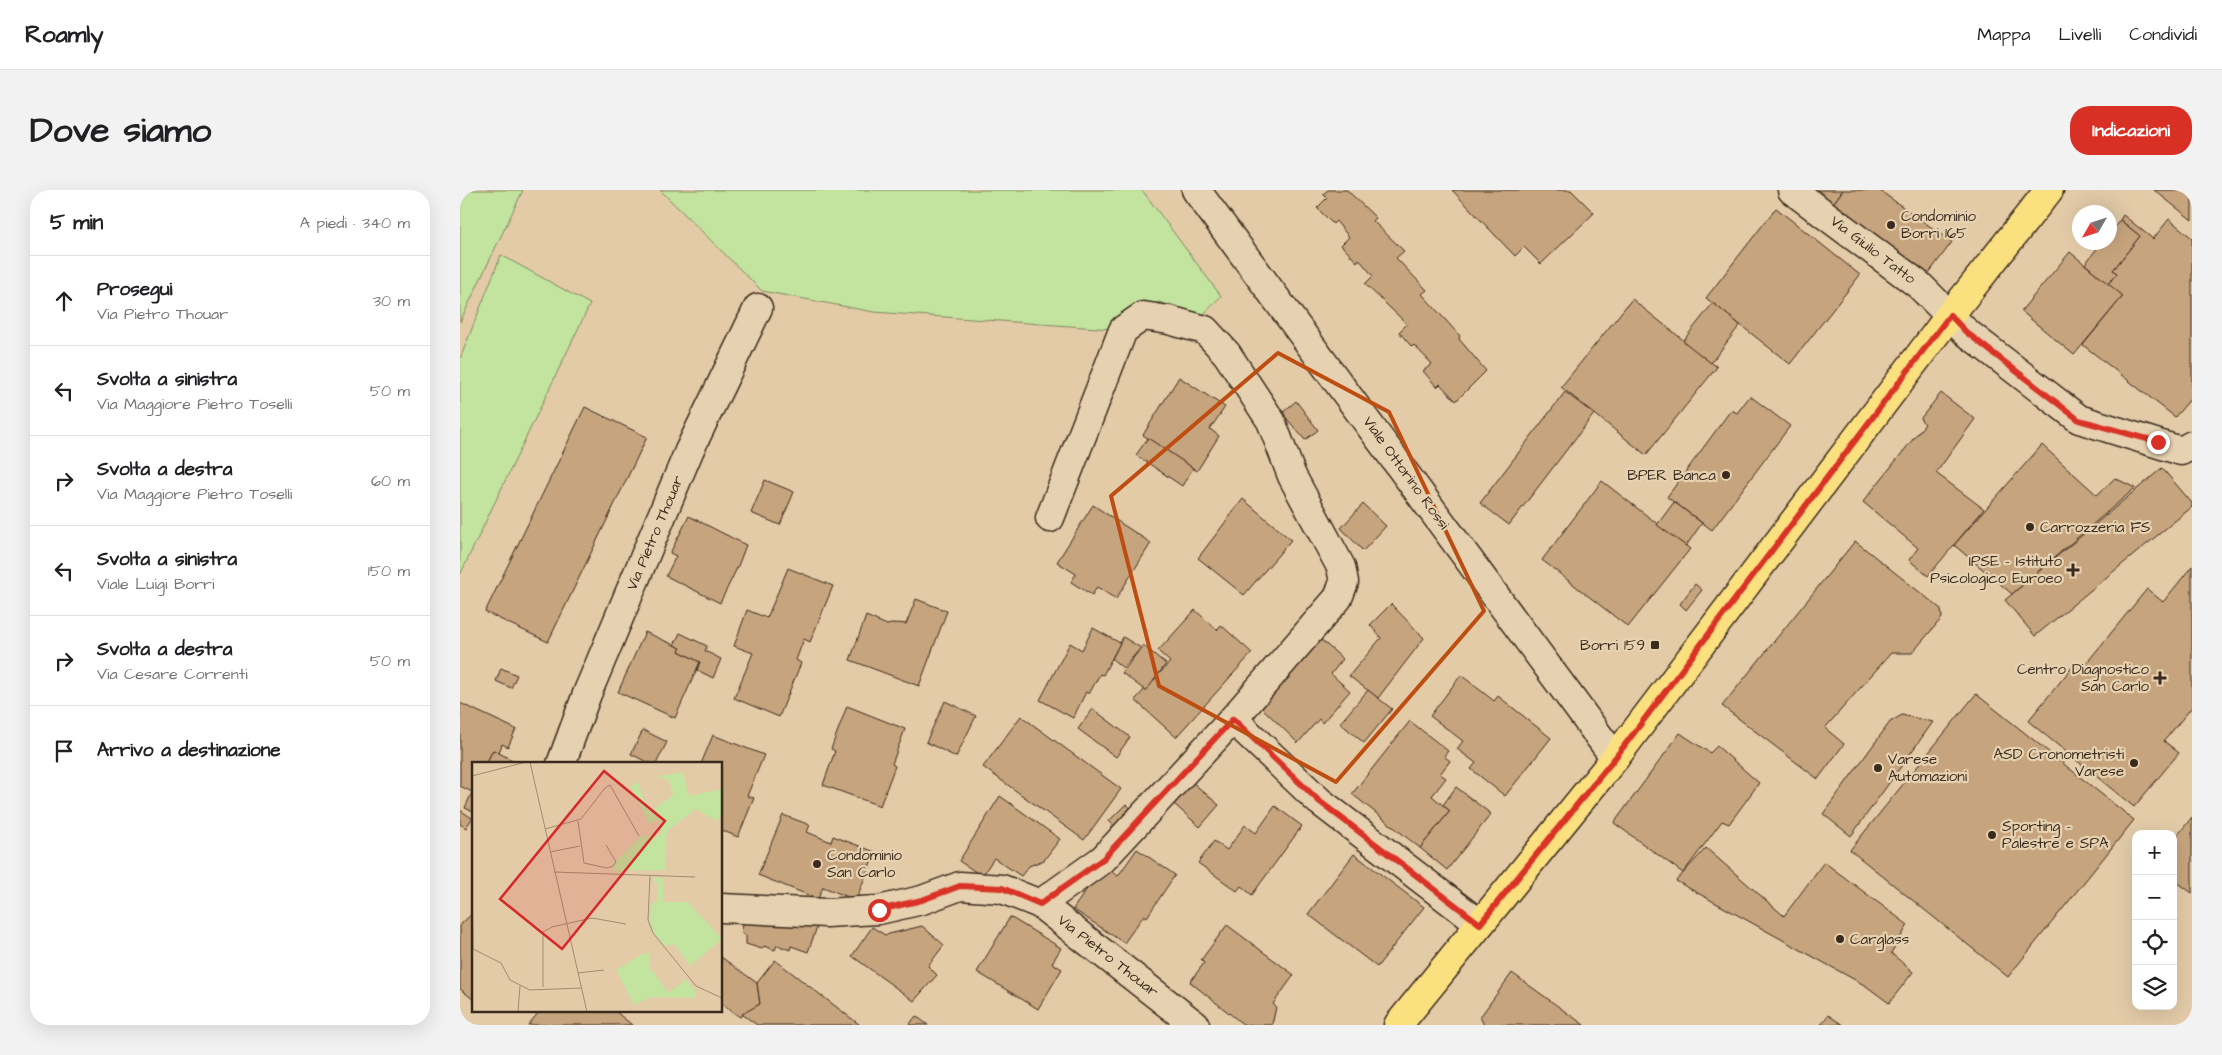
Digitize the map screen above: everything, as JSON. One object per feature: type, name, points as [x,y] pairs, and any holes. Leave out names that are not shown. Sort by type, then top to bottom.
[{"type":"main road","points":[[1398,1025],[1615,758],[1950,315],[2049,190]]},
{"type":"street","name":"Viale Ottorino Rossi","points":[[1196,190],[1615,758]]},
{"type":"street","name":"Via Giulio Tatto","points":[[1792,190],[1919,285],[1966,332],[2079,420],[2181,451],[2192,445]]},
{"type":"street","name":"Via Pietro Thouar","points":[[562,762],[587,694],[689,451],[758,308]]},
{"type":"street","points":[[1040,904],[1103,859],[1233,719],[1338,598],[1344,582],[1341,566],[1292,476],[1271,421],[1227,354],[1205,330],[1169,320],[1143,316],[1123,330],[1050,518]]},
{"type":"street","points":[[1233,719],[1319,801],[1480,924]]},
{"type":"street","name":"Via Pietro Thouar","points":[[722,908],[827,913],[879,910],[922,900],[960,886],[1002,888],[1040,904],[1195,1025]]},
{"type":"highlighted area","points":[[1278,353],[1389,412],[1484,611],[1336,782],[1159,686],[1111,496]]},
{"type":"green space","points":[[460,190],[523,190],[460,322]]},
{"type":"green space","points":[[660,190],[1142,190],[1221,296],[1202,316],[1159,302],[1118,319],[1112,329],[874,312],[762,291]]},
{"type":"green space","points":[[501,255],[590,304],[460,575],[460,359]]},
{"type":"building","points":[[1328,190],[1347,190],[1376,218],[1373,221],[1404,251],[1396,258],[1427,290],[1422,294],[1460,336],[1459,339],[1486,371],[1456,401],[1440,384],[1437,387],[1423,371],[1432,364],[1414,345],[1412,347],[1399,332],[1407,324],[1365,284],[1373,276],[1359,259],[1357,262],[1341,245],[1349,237],[1336,221],[1333,224],[1317,208],[1327,198],[1323,194]]},
{"type":"building","points":[[1452,190],[1571,190],[1594,213],[1541,264],[1524,247],[1515,256]]},
{"type":"building","points":[[1812,190],[1843,190],[1832,205]]},
{"type":"building","name":"Condominio Borri 165","points":[[1843,190],[1879,190],[1952,242],[1926,277],[1830,208]]},
{"type":"building","points":[[2154,190],[2192,190],[2192,220]]},
{"type":"building","points":[[1776,208],[1860,275],[1790,364],[1706,298]]},
{"type":"building","points":[[2123,215],[2153,239],[2169,219],[2192,238],[2192,397],[2175,417],[2083,345],[2123,296],[2108,284],[2117,273],[2113,270],[2140,236],[2120,220]]},
{"type":"building","points":[[2120,220],[2140,236],[2113,270],[2117,273],[2108,284],[2085,264],[2096,250],[2117,250],[2117,224]]},
{"type":"building","points":[[2070,252],[2123,296],[2074,355],[2021,311]]},
{"type":"building","points":[[1632,299],[1717,367],[1646,455],[1561,387]]},
{"type":"building","points":[[1713,303],[1740,325],[1711,363],[1683,341]]},
{"type":"building","points":[[1179,377],[1225,407],[1210,429],[1219,436],[1197,471],[1143,435]]},
{"type":"building","points":[[1565,392],[1594,414],[1509,525],[1480,503]]},
{"type":"building","points":[[1941,393],[1975,419],[1936,473],[1984,509],[1928,576],[1909,560],[1918,548],[1863,502],[1925,424],[1920,419]]},
{"type":"building","points":[[1750,396],[1790,426],[1712,530],[1667,497],[1731,410],[1737,413]]},
{"type":"building","points":[[1296,401],[1318,430],[1305,440],[1282,413]]},
{"type":"building","points":[[585,407],[647,437],[548,642],[485,612]]},
{"type":"building","points":[[1148,438],[1193,468],[1182,486],[1136,455]]},
{"type":"building","name":"Carrozzeria FS","points":[[2042,445],[2097,495],[2115,478],[2135,488],[2012,594],[1954,545]]},
{"type":"building","points":[[2162,468],[2192,503],[2192,507],[2035,636],[2005,600]]},
{"type":"building","points":[[765,480],[794,492],[780,525],[751,513]]},
{"type":"building","points":[[1602,481],[1690,549],[1628,627],[1542,560]]},
{"type":"building","points":[[1243,499],[1291,540],[1244,595],[1198,558]]},
{"type":"building","points":[[1674,502],[1702,523],[1686,546],[1657,525]]},
{"type":"building","points":[[1363,504],[1386,526],[1363,551],[1341,528]]},
{"type":"building","points":[[1093,505],[1151,543],[1116,599],[1097,587],[1092,595],[1071,582],[1076,574],[1057,562]]},
{"type":"building","points":[[689,516],[746,545],[720,603],[666,576],[676,556],[670,553]]},
{"type":"building","points":[[1855,541],[1941,609],[1942,618],[1912,653],[1891,653],[1825,728],[1844,744],[1818,779],[1722,706]]},
{"type":"building","points":[[2192,566],[2192,707],[2164,741],[2179,753],[2134,807],[2028,721],[2074,665],[2080,671],[2147,589],[2163,602]]},
{"type":"building","points":[[788,568],[833,586],[810,642],[804,639],[796,660],[801,663],[779,717],[734,698],[753,653],[734,646],[747,610],[767,618]]},
{"type":"building","points":[[1695,584],[1702,590],[1686,610],[1680,604]]},
{"type":"building","points":[[916,599],[947,611],[919,686],[850,660],[866,616],[887,625],[906,624]]},
{"type":"building","points":[[1391,604],[1424,638],[1378,698],[1349,676],[1381,638],[1370,625]]},
{"type":"building","points":[[1195,610],[1217,630],[1221,625],[1252,653],[1176,737],[1135,700],[1170,662],[1158,651]]},
{"type":"building","points":[[1093,628],[1120,643],[1103,675],[1100,674],[1089,694],[1086,692],[1073,718],[1040,700],[1070,643],[1082,650]]},
{"type":"building","points":[[645,632],[681,648],[679,651],[700,662],[675,718],[618,692]]},
{"type":"building","points":[[680,633],[707,646],[705,651],[721,659],[713,678],[697,670],[700,662],[679,651],[681,648],[674,645]]},
{"type":"building","points":[[1123,637],[1141,648],[1123,668],[1112,659]]},
{"type":"building","points":[[1320,639],[1343,659],[1331,674],[1350,691],[1322,723],[1319,719],[1298,743],[1260,706]]},
{"type":"building","points":[[1143,645],[1166,664],[1146,691],[1122,673]]},
{"type":"building","points":[[501,668],[517,675],[511,688],[496,681]]},
{"type":"building","points":[[1461,675],[1494,701],[1498,696],[1551,738],[1505,796],[1471,769],[1476,763],[1457,749],[1463,741],[1430,716]]},
{"type":"building","points":[[1368,690],[1392,709],[1364,743],[1340,723]]},
{"type":"building","name":"Sporting - Palestre e SPA","points":[[1976,694],[2134,820],[2008,977],[1850,850]]},
{"type":"building","points":[[945,701],[976,716],[956,757],[926,742]]},
{"type":"building","points":[[460,703],[516,729],[508,747],[502,744],[499,753],[493,750],[487,762],[472,762],[472,792],[460,786]]},
{"type":"building","points":[[847,706],[905,729],[892,764],[895,766],[880,806],[823,785],[835,751],[831,749]]},
{"type":"building","points":[[1093,709],[1130,737],[1116,757],[1078,729]]},
{"type":"building","name":"Varese Automazioni","points":[[1902,715],[1933,722],[1851,836],[1823,814],[1890,722]]},
{"type":"building","points":[[1021,716],[1121,789],[1084,840],[983,767]]},
{"type":"building","points":[[1410,721],[1448,751],[1444,756],[1450,761],[1440,774],[1446,778],[1432,796],[1450,811],[1420,848],[1352,794]]},
{"type":"building","points":[[643,730],[667,742],[657,762],[647,762],[631,754]]},
{"type":"building","points":[[1680,733],[1710,753],[1717,746],[1759,783],[1729,824],[1722,821],[1683,873],[1614,823]]},
{"type":"building","points":[[713,735],[764,755],[747,796],[754,798],[738,837],[722,830],[722,762],[702,762]]},
{"type":"building","points":[[493,750],[516,762],[487,762]]},
{"type":"building","points":[[1192,782],[1219,805],[1200,827],[1174,804]]},
{"type":"building","points":[[1456,787],[1491,814],[1447,870],[1420,848],[1450,811],[1443,805]]},
{"type":"building","points":[[472,792],[472,811],[465,808]]},
{"type":"building","points":[[1000,796],[1060,839],[1044,860],[1029,866],[1021,876],[994,858],[982,876],[959,861]]},
{"type":"building","points":[[1126,804],[1138,815],[1121,832],[1109,821]]},
{"type":"building","points":[[1275,806],[1302,826],[1252,895],[1241,886],[1237,891],[1198,863],[1214,841],[1227,850],[1245,825],[1256,833]]},
{"type":"building","points":[[460,810],[472,818],[466,828],[460,824]]},
{"type":"building","name":"Condominio San Carlo","points":[[783,815],[810,825],[807,832],[831,842],[833,836],[875,852],[856,900],[823,887],[818,899],[758,875]]},
{"type":"building","points":[[2192,817],[2192,893],[2177,882],[2177,836]]},
{"type":"building","name":"Carglass","points":[[1706,848],[1784,916],[1824,862],[1908,925],[1891,953],[1913,972],[1889,1003],[1866,986],[1676,881]]},
{"type":"building","points":[[1137,849],[1175,875],[1147,917],[1144,915],[1124,943],[1073,909],[1103,866],[1118,876]]},
{"type":"building","points":[[1354,854],[1424,907],[1377,967],[1308,914]]},
{"type":"building","points":[[472,914],[472,998],[460,989],[460,925]]},
{"type":"building","points":[[1010,917],[1061,948],[1052,963],[1062,969],[1038,1009],[977,972]]},
{"type":"building","points":[[743,918],[796,919],[817,927],[808,952],[791,946],[790,950],[777,945],[775,950],[764,946],[762,949],[746,944],[746,935],[742,934]]},
{"type":"building","points":[[1227,925],[1294,975],[1273,1004],[1276,1007],[1272,1025],[1244,1025],[1190,982],[1204,963],[1201,960]]},
{"type":"building","points":[[922,926],[944,945],[928,966],[937,975],[914,1001],[852,956],[872,927],[885,935]]},
{"type":"building","points":[[722,958],[757,983],[760,1004],[740,1017],[722,1005]]},
{"type":"building","points":[[775,960],[860,1025],[757,1025],[742,1014],[760,1004],[757,983]]},
{"type":"building","points":[[1512,973],[1584,1025],[1484,1025],[1480,1017]]},
{"type":"building","points":[[539,1012],[616,1012],[632,1025],[528,1025]]},
{"type":"building","points":[[1828,1015],[1843,1025],[1821,1025]]},
{"type":"building","points":[[916,1016],[928,1025],[909,1025]]},
{"type":"place","name":"Condominio Borri 165","points":[[1891,225]]},
{"type":"place","name":"BPER Banca","points":[[1726,475]]},
{"type":"place","name":"Carrozzeria FS","points":[[2030,527]]},
{"type":"place","name":"IPSE - Istituto Psicologico Euroeo","points":[[2073,570]]},
{"type":"place","name":"Borri 159","points":[[1655,645]]},
{"type":"place","name":"Centro Diagnostico San Carlo","points":[[2160,678]]},
{"type":"place","name":"ASD Cronometristi Varese","points":[[2134,763]]},
{"type":"place","name":"Varese Automazioni","points":[[1878,768]]},
{"type":"place","name":"Sporting - Palestre e SPA","points":[[1992,835]]},
{"type":"place","name":"Condominio San Carlo","points":[[817,864]]},
{"type":"place","name":"Carglass","points":[[1840,939]]},
{"type":"route","points":[[879,910],[922,900],[960,886],[1002,888],[1040,904],[1103,859],[1233,719],[1319,801],[1480,924],[1615,758],[1950,315],[1966,332],[2079,420],[2158,442]]}]
